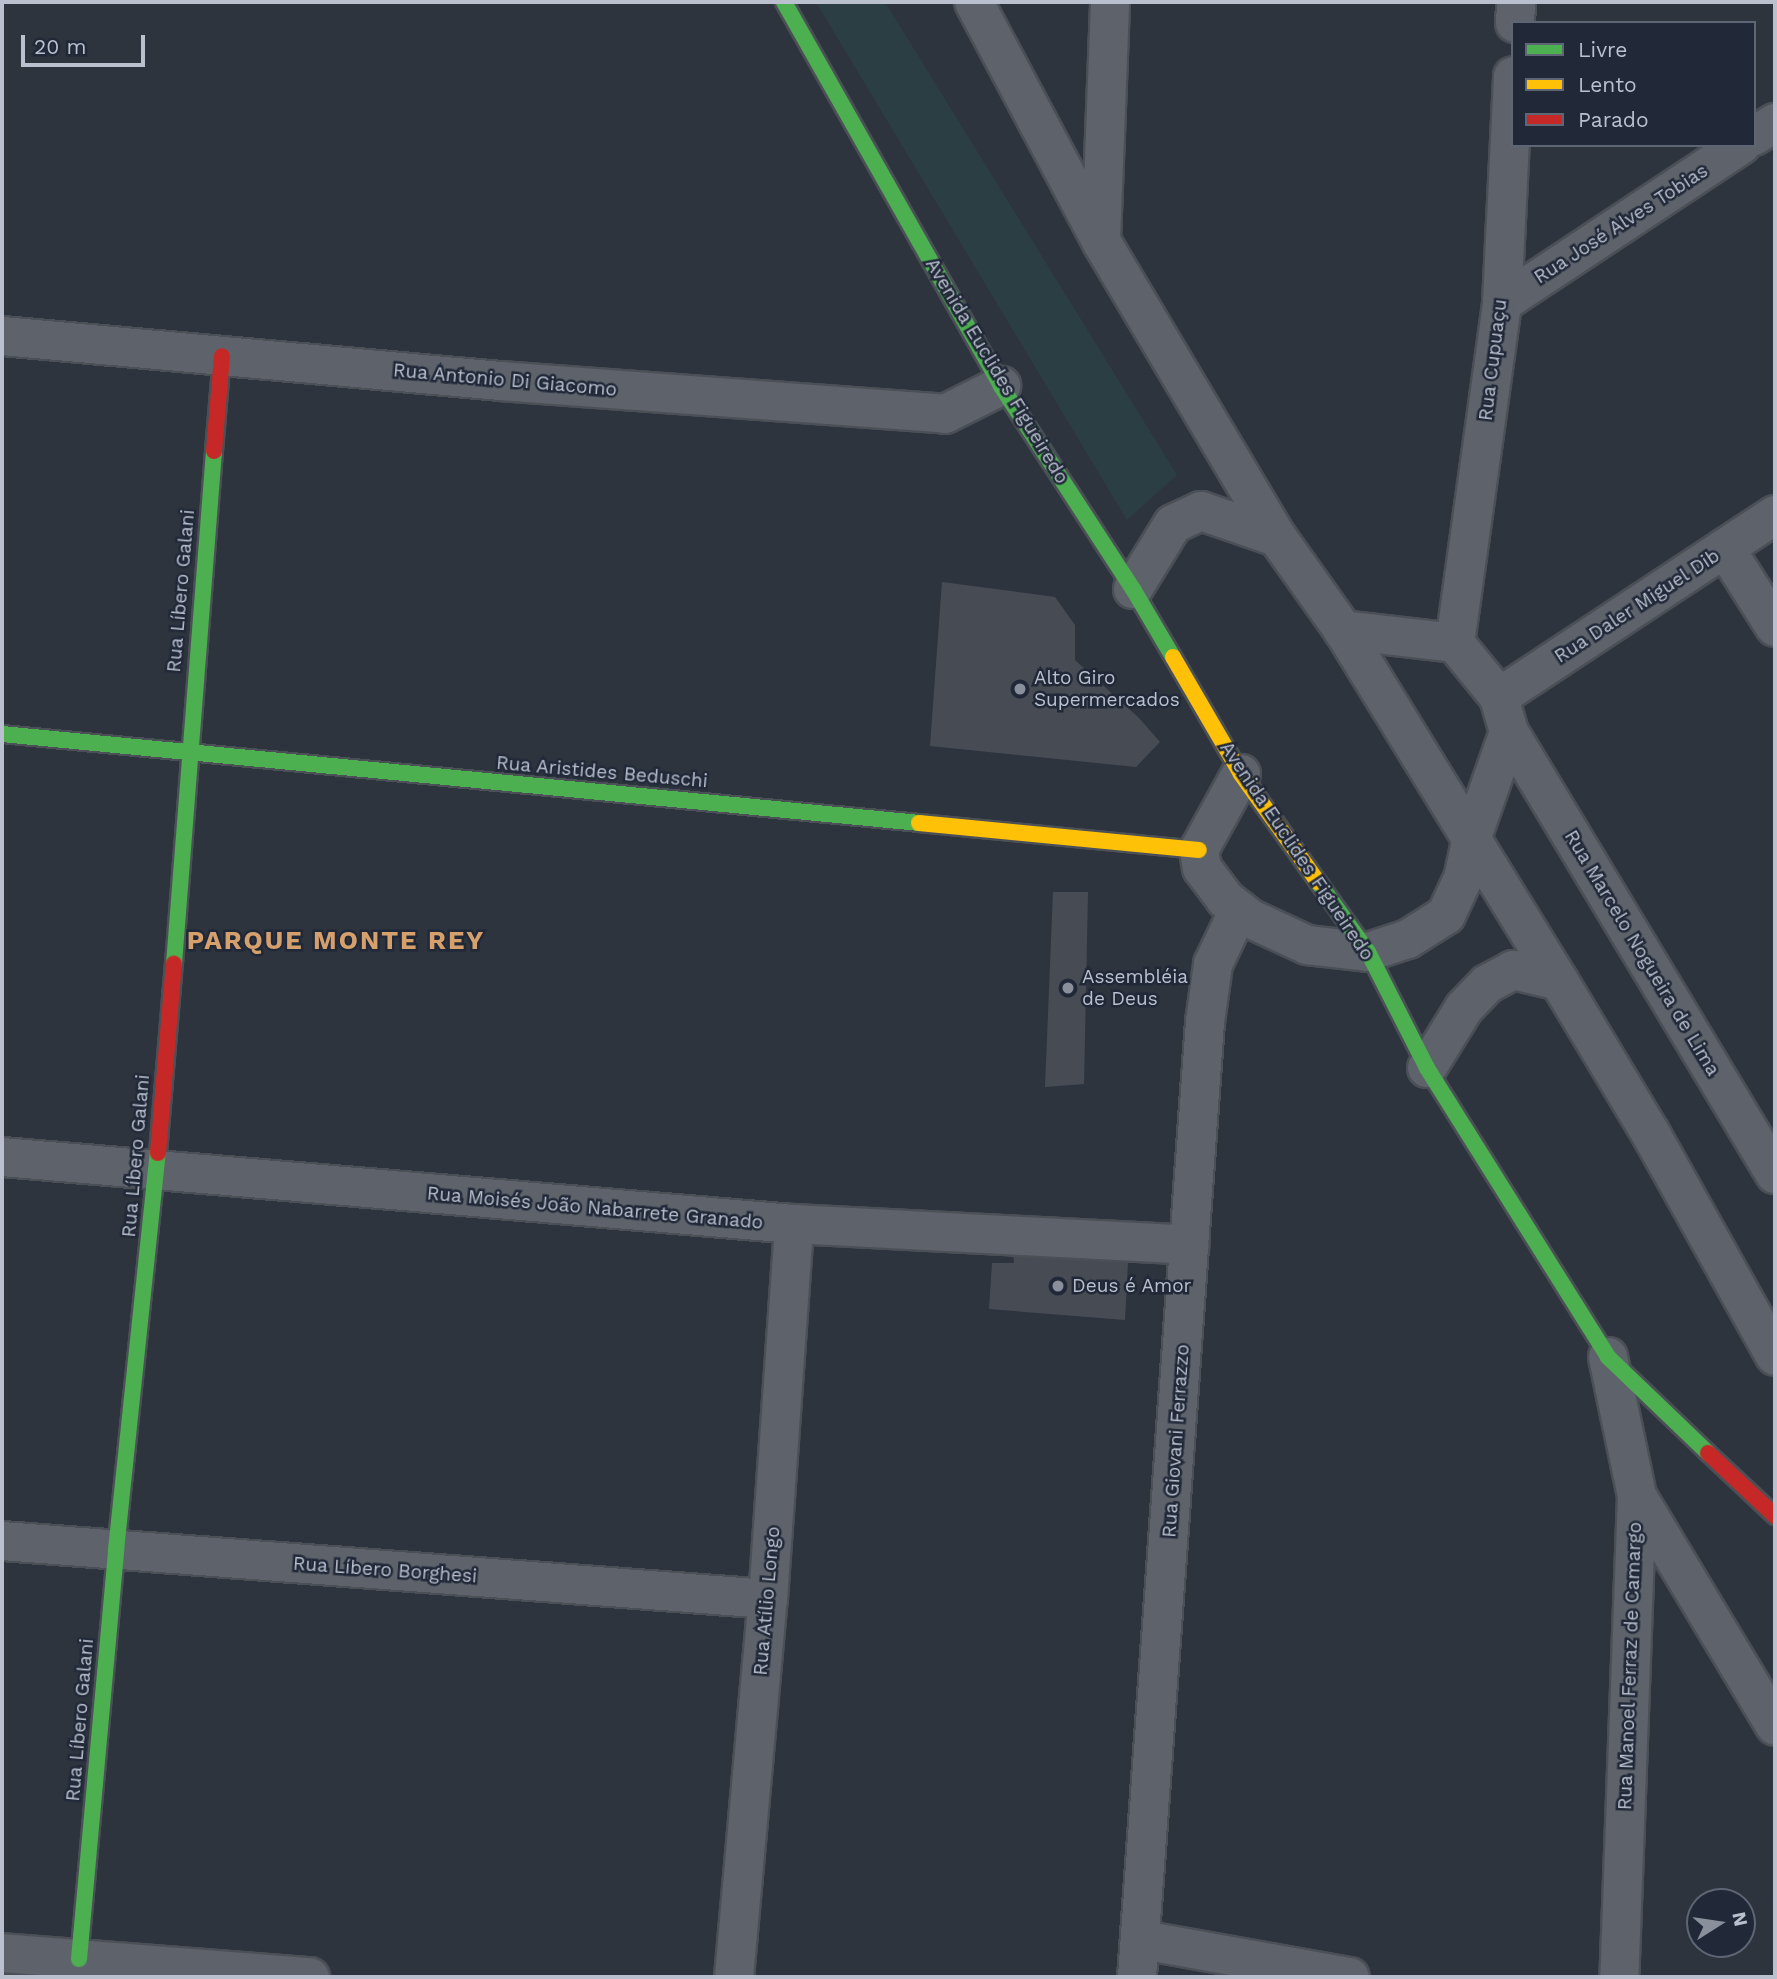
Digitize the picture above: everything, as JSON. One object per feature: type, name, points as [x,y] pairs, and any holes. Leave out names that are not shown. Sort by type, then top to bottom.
[{"type":"street","name":"Avenida Euclides Figueiredo","points":[[784,2],[1001,386],[1133,589],[1241,774],[1368,952],[1427,1068],[1608,1357],[1775,1516]]},
{"type":"street","points":[[974,2],[1101,241],[1277,537],[1343,629],[1472,837],[1651,1134],[1775,1356]]},
{"type":"street","points":[[1101,241],[1110,2]]},
{"type":"street","points":[[1515,21],[1516,2]]},
{"type":"street","name":"Rua Cupuaçu","points":[[1455,643],[1502,303],[1511,117]]},
{"type":"street","points":[[1756,135],[1775,122]]},
{"type":"street","name":"Rua José Alves Tobias","points":[[1502,303],[1738,147]]},
{"type":"street","name":"Rua Antonio Di Giacomo","points":[[2,336],[500,381],[945,414],[1001,386]]},
{"type":"street","name":"Rua Líbero Galani","points":[[79,1959],[116,1550],[157,1171],[188,754],[222,356]]},
{"type":"street","points":[[1133,589],[1173,524],[1201,511],[1277,537]]},
{"type":"street","name":"Rua Daler Miguel Dib","points":[[1504,714],[1725,548],[1775,515]]},
{"type":"street","points":[[1725,548],[1775,627]]},
{"type":"street","points":[[1241,774],[1199,850],[1202,868],[1225,899],[1238,910],[1307,945],[1368,952],[1408,939],[1446,915],[1463,879],[1504,714],[1455,643],[1343,629]]},
{"type":"street","name":"Rua Marcelo Nogueira de Lima","points":[[1504,714],[1775,1174]]},
{"type":"street","name":"Rua Aristides Beduschi","points":[[2,733],[188,754],[1199,850]]},
{"type":"street","name":"Rua Giovani Ferrazzo","points":[[1137,1977],[1142,1940],[1205,1022],[1213,964],[1238,910]]},
{"type":"street","points":[[1427,1068],[1464,1008],[1487,984],[1513,970],[1559,981]]},
{"type":"street","name":"Rua Moisés João Nabarrete Granado","points":[[2,1157],[794,1224],[1189,1245]]},
{"type":"street","name":"Rua Atílio Longo","points":[[734,1977],[768,1599],[794,1224]]},
{"type":"street","name":"Rua Manoel Ferraz de Camargo","points":[[1608,1357],[1637,1496],[1619,1977]]},
{"type":"street","points":[[1637,1496],[1775,1726]]},
{"type":"street","name":"Rua Líbero Borghesi","points":[[2,1541],[768,1599]]},
{"type":"street","points":[[1142,1940],[1350,1977]]},
{"type":"street","points":[[2,1953],[310,1977]]},
{"type":"shaded area","points":[[816,2],[885,2],[1177,475],[1127,520]]},
{"type":"building","name":"Alto Giro Supermercados","points":[[942,582],[1055,597],[1075,625],[1075,660],[1139,718],[1160,742],[1136,767],[930,746]]},
{"type":"building","name":"Assembléia de Deus","points":[[1053,892],[1088,892],[1084,1084],[1045,1087]]},
{"type":"building","name":"Deus é Amor","points":[[1013,1250],[1128,1262],[1125,1320],[989,1309],[992,1263],[1014,1263]]},
{"type":"traffic: fast","points":[[784,2],[1001,386],[1133,589],[1173,657]]},
{"type":"traffic: fast","points":[[174,964],[214,451]]},
{"type":"traffic: fast","points":[[2,734],[919,823]]},
{"type":"traffic: fast","points":[[1318,882],[1368,952],[1427,1068],[1608,1357],[1708,1453]]},
{"type":"traffic: fast","points":[[79,1959],[116,1550],[158,1153]]},
{"type":"traffic: slow","points":[[1173,657],[1241,774],[1318,882]]},
{"type":"traffic: slow","points":[[919,823],[1199,850]]},
{"type":"traffic: jam","points":[[214,451],[222,356]]},
{"type":"traffic: jam","points":[[158,1153],[174,964]]},
{"type":"traffic: jam","points":[[1708,1453],[1775,1516]]},
{"type":"place","name":"Alto Giro Supermercados","points":[[1020,689]]},
{"type":"place","name":"Assembléia de Deus","points":[[1068,988]]},
{"type":"place","name":"Deus é Amor","points":[[1058,1286]]},
{"type":"district","name":"PARQUE MONTE REY","points":[[336,941]]}]
